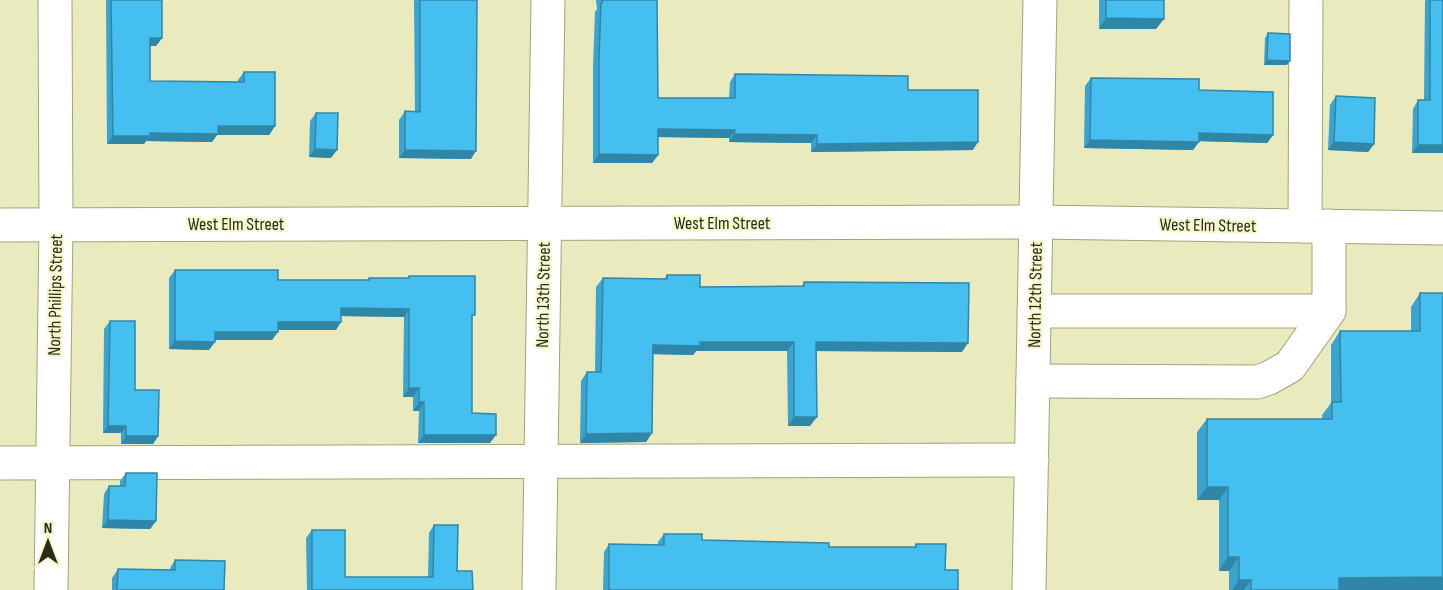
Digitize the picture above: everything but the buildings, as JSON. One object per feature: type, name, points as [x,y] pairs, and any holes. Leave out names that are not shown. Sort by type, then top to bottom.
[{"type":"street","name":"North Phillips Street","points":[[51,590],[56,225],[55,0]]},
{"type":"street","name":"North 13th Street","points":[[539,590],[548,0]]},
{"type":"street","name":"North 12th Street","points":[[1029,590],[1040,0]]},
{"type":"street","points":[[1033,381],[1257,382],[1290,366],[1329,311],[1317,226],[1306,0]]},
{"type":"street","name":"West Elm Street","points":[[0,225],[1036,222],[1443,228]]},
{"type":"street","points":[[1034,311],[1329,311]]},
{"type":"street","points":[[0,462],[541,463],[1032,460]]}]
